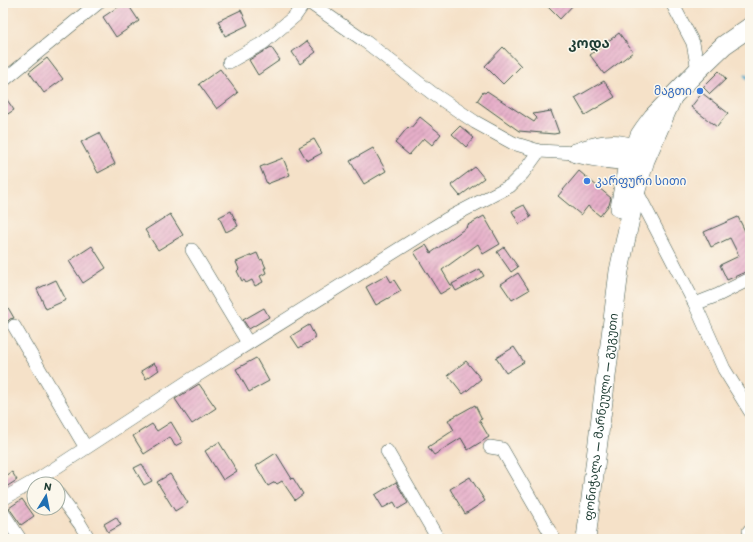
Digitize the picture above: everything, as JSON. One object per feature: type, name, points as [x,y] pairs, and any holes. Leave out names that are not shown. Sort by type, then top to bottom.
[{"type":"highway","name":"ფონიჭალა — მარნეული — გუგუთი","points":[[586,539],[619,271],[636,190],[637,157],[644,129],[652,117],[698,70],[724,45],[750,27]]},
{"type":"highway","name":"ფონიჭალა — მარნეული — გუგუთი","points":[[616,295],[614,270],[618,217],[627,169],[637,157],[672,98]]},
{"type":"highway","points":[[576,153],[595,146],[617,144],[644,129]]},
{"type":"highway","points":[[617,144],[637,157]]},
{"type":"highway","points":[[576,153],[603,159],[624,160],[637,157]]},
{"type":"street","points":[[3,81],[98,3]]},
{"type":"street","points":[[229,62],[263,43],[295,16],[304,3]]},
{"type":"street","points":[[310,3],[366,42],[432,93],[475,122],[513,143],[540,151],[576,153]]},
{"type":"street","points":[[672,3],[693,44],[698,70]]},
{"type":"street","points":[[52,476],[86,448],[248,343],[447,219],[510,186],[523,173],[540,151]]},
{"type":"street","points":[[636,190],[695,304],[724,369],[750,411]]},
{"type":"street","points":[[192,250],[248,343]]},
{"type":"street","points":[[695,304],[718,295],[750,279]]},
{"type":"street","points":[[14,326],[86,448]]},
{"type":"street","points":[[490,447],[502,449],[554,539]]},
{"type":"street","points":[[387,450],[438,539]]},
{"type":"street","points":[[3,499],[26,489]]},
{"type":"street","points":[[66,505],[89,539]]},
{"type":"street","points":[[3,513],[20,539]]},
{"type":"building","points":[[124,3],[127,3],[139,21],[116,37],[103,17]]},
{"type":"building","points":[[544,3],[575,3],[560,19]]},
{"type":"building","points":[[241,10],[248,25],[225,36],[218,21]]},
{"type":"building","points":[[619,33],[633,52],[604,74],[590,55]]},
{"type":"building","points":[[307,41],[316,52],[300,64],[292,52]]},
{"type":"building","points":[[271,47],[280,60],[258,75],[249,60]]},
{"type":"building","points":[[503,47],[521,66],[503,84],[485,66]]},
{"type":"building","points":[[47,58],[63,79],[44,93],[29,72]]},
{"type":"building","points":[[220,69],[238,93],[217,109],[199,84]]},
{"type":"building","points":[[719,71],[726,79],[710,94],[703,87]]},
{"type":"building","points":[[604,81],[615,97],[585,115],[575,98]]},
{"type":"building","points":[[487,91],[534,122],[537,118],[533,114],[551,111],[559,133],[554,134],[519,131],[477,101],[483,92],[485,93]]},
{"type":"building","points":[[702,93],[728,113],[717,127],[691,107]]},
{"type":"building","points":[[3,94],[14,110],[3,117]]},
{"type":"building","points":[[420,117],[441,134],[432,145],[424,138],[409,155],[395,143],[408,127],[410,129]]},
{"type":"building","points":[[460,126],[474,138],[466,147],[452,134]]},
{"type":"building","points":[[99,133],[115,164],[98,173],[81,142]]},
{"type":"building","points":[[314,139],[322,153],[307,161],[299,147]]},
{"type":"building","points":[[373,148],[386,171],[364,184],[350,161]]},
{"type":"building","points":[[283,158],[290,175],[267,184],[260,167]]},
{"type":"building","points":[[475,167],[484,178],[460,196],[451,185]]},
{"type":"building","points":[[579,171],[611,198],[609,205],[600,216],[588,206],[581,215],[558,196]]},
{"type":"building","points":[[524,205],[531,217],[519,224],[512,211]]},
{"type":"building","points":[[231,211],[238,226],[226,232],[219,217]]},
{"type":"building","points":[[170,214],[183,235],[158,250],[145,230]]},
{"type":"building","points":[[484,216],[500,244],[483,254],[478,244],[442,270],[452,287],[440,294],[414,252],[426,245],[431,253],[467,227],[466,226]]},
{"type":"building","points":[[738,217],[750,241],[750,270],[727,280],[720,265],[739,256],[730,238],[711,247],[704,232]]},
{"type":"building","points":[[92,246],[106,268],[83,283],[69,261]]},
{"type":"building","points":[[504,247],[518,267],[511,272],[497,252]]},
{"type":"building","points":[[257,253],[260,260],[262,259],[266,268],[264,268],[266,273],[260,276],[263,282],[255,286],[252,280],[246,283],[244,280],[242,281],[237,271],[239,269],[236,262]]},
{"type":"building","points":[[480,269],[484,276],[456,291],[452,284]]},
{"type":"building","points":[[518,273],[529,290],[512,300],[501,284]]},
{"type":"building","points":[[387,275],[391,282],[394,280],[401,291],[376,305],[366,287]]},
{"type":"building","points":[[56,280],[66,300],[46,309],[37,289]]},
{"type":"building","points":[[3,299],[14,318],[7,322],[6,327],[3,329]]},
{"type":"building","points":[[264,308],[269,317],[249,329],[243,320]]},
{"type":"building","points":[[309,325],[316,338],[299,348],[291,336]]},
{"type":"building","points":[[514,347],[524,362],[506,373],[496,358]]},
{"type":"building","points":[[256,358],[269,381],[249,392],[236,369]]},
{"type":"building","points":[[466,361],[481,379],[463,394],[448,375]]},
{"type":"building","points":[[154,363],[159,370],[146,379],[141,371]]},
{"type":"building","points":[[199,384],[216,408],[192,424],[175,399]]},
{"type":"building","points":[[475,405],[482,419],[479,420],[489,437],[468,450],[461,438],[434,455],[428,447],[454,430],[448,420]]},
{"type":"building","points":[[171,422],[183,442],[175,446],[170,437],[144,454],[133,436],[152,424],[157,431]]},
{"type":"building","points":[[219,442],[237,471],[223,480],[205,451]]},
{"type":"building","points":[[276,453],[303,494],[295,500],[282,481],[277,484],[275,482],[268,486],[256,466]]},
{"type":"building","points":[[142,464],[152,481],[144,485],[134,468]]},
{"type":"building","points":[[12,472],[17,480],[6,487],[3,478]]},
{"type":"building","points":[[170,474],[188,503],[175,511],[157,482]]},
{"type":"building","points":[[470,477],[485,501],[465,514],[450,489]]},
{"type":"building","points":[[396,482],[408,503],[398,509],[394,502],[383,508],[375,495]]},
{"type":"building","points":[[22,499],[26,505],[26,516],[34,516],[21,525],[9,508]]},
{"type":"building","points":[[116,517],[121,525],[108,532],[104,524]]},
{"type":"waterway","points":[[746,76],[750,81]]},
{"type":"place","name":"მაგთი","points":[[700,91]]},
{"type":"place","name":"კარფური სითი","points":[[587,181]]},
{"type":"district","name":"კოდა","points":[[589,43]]}]
